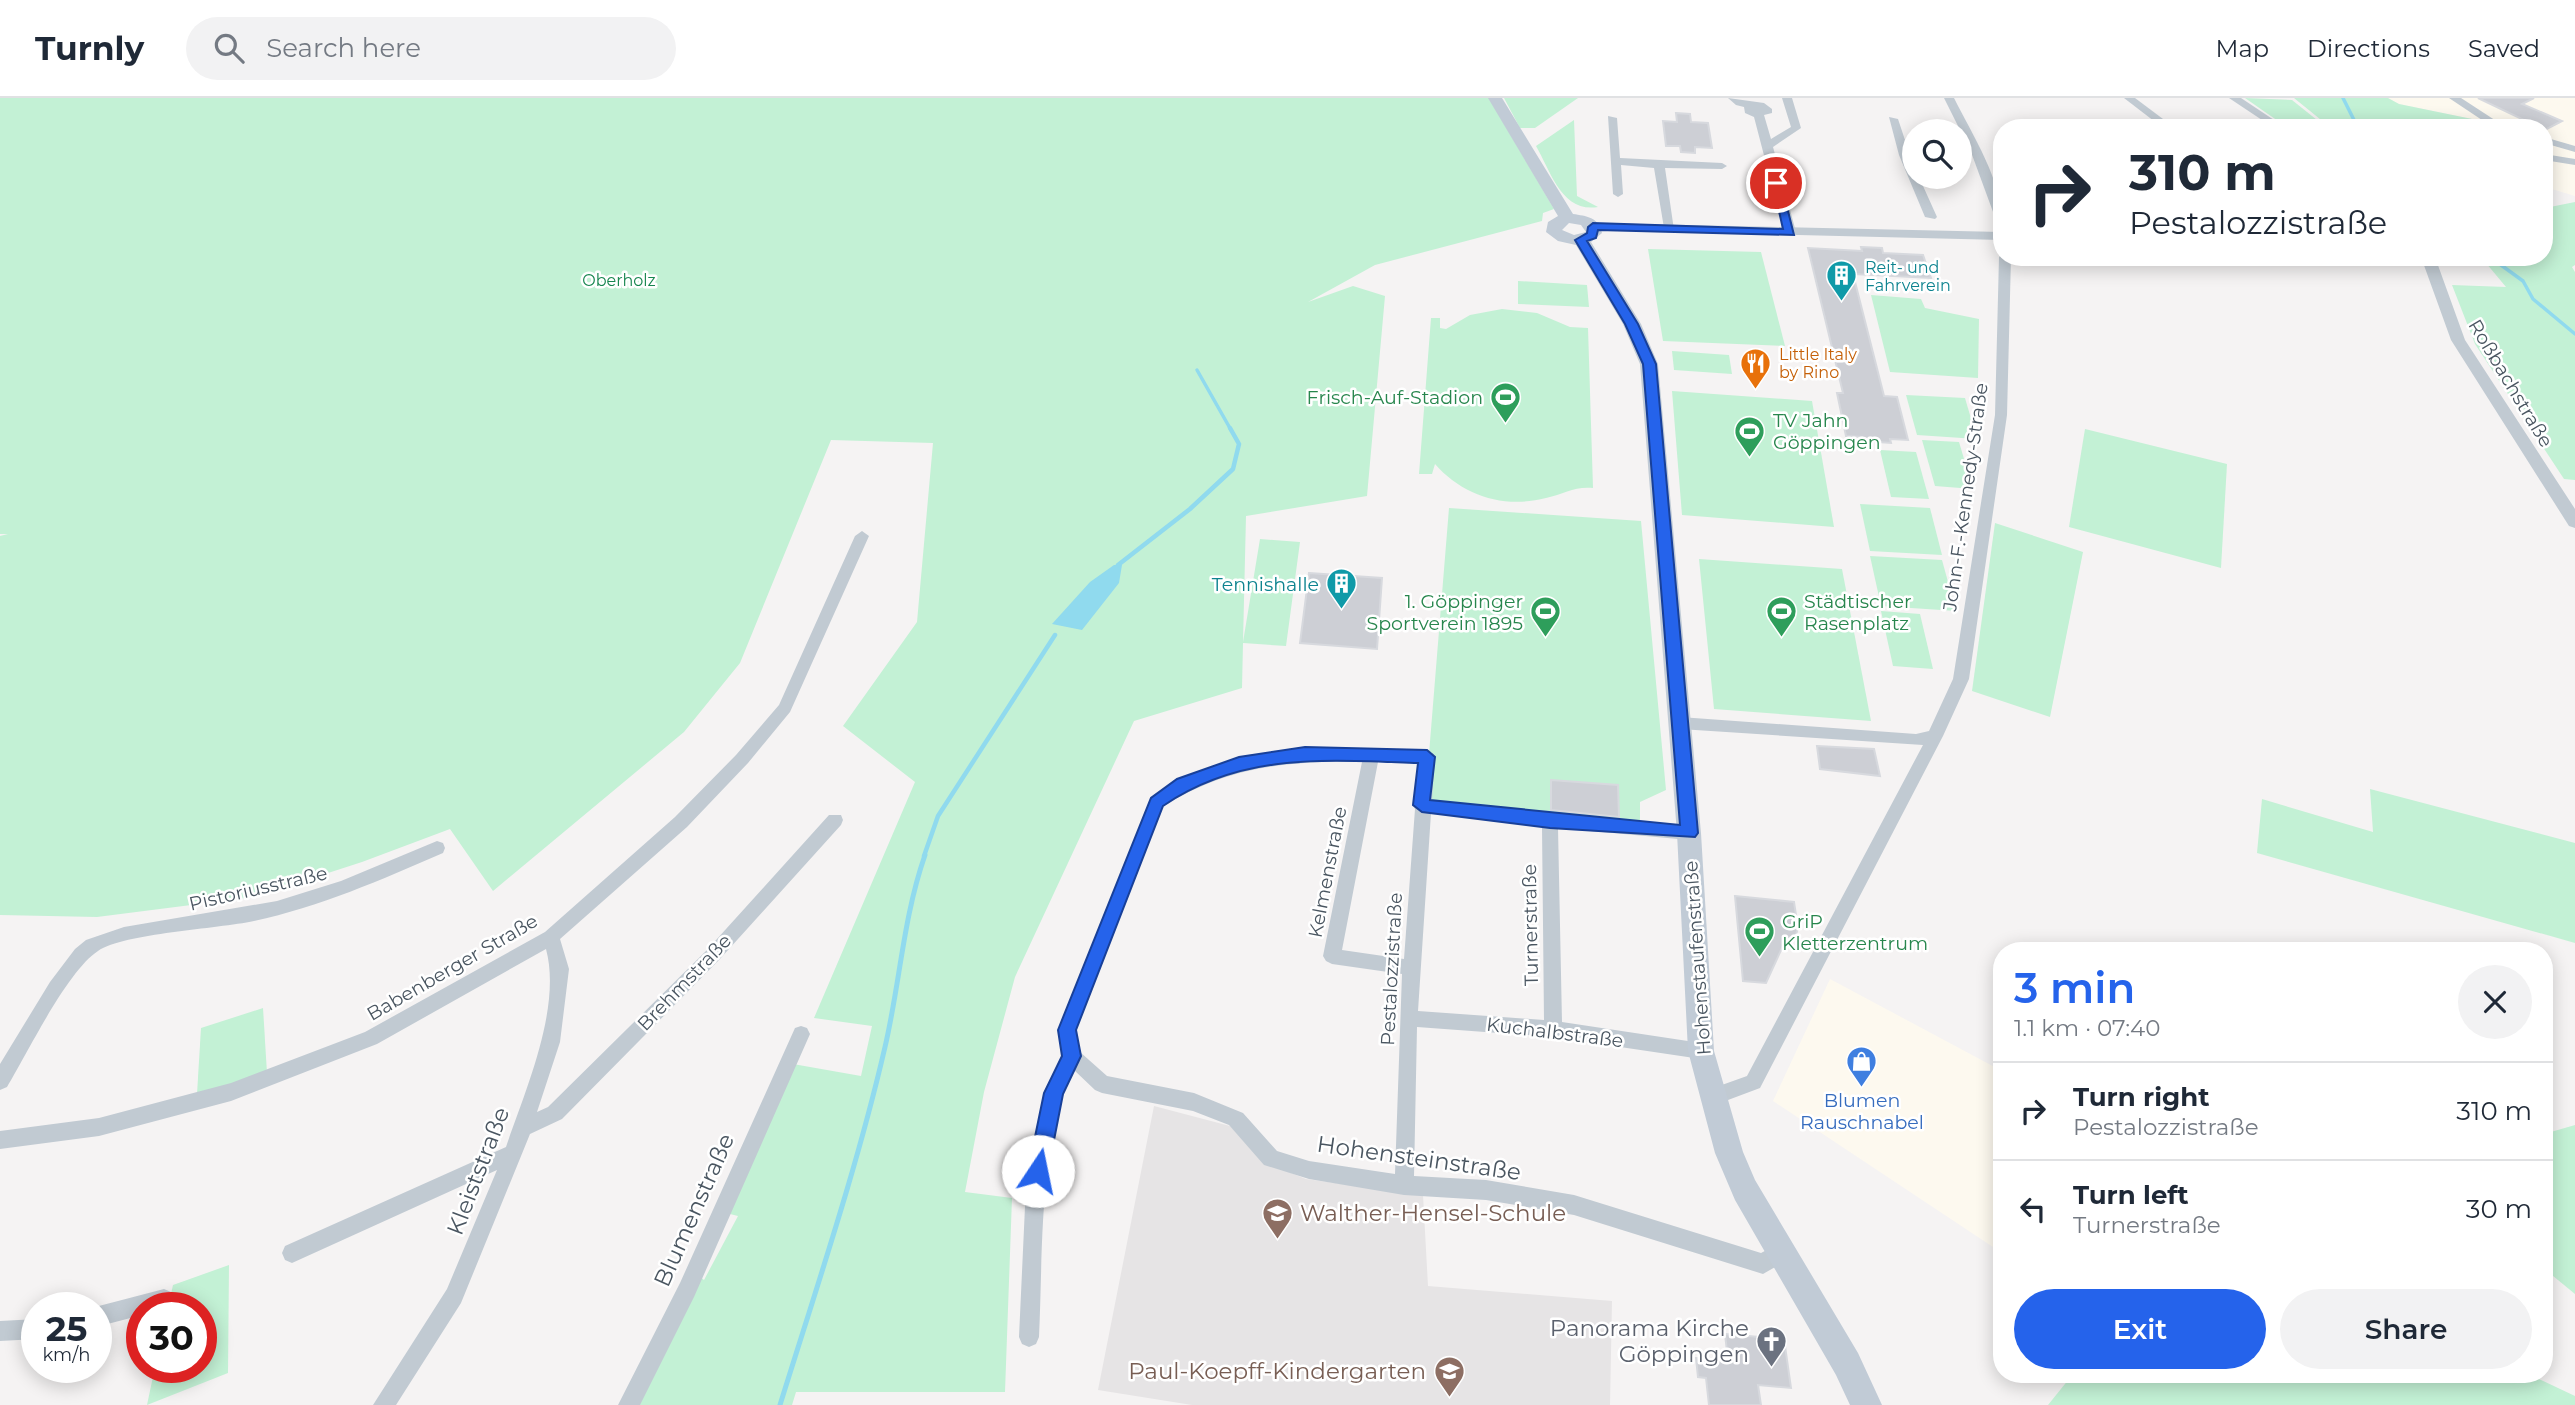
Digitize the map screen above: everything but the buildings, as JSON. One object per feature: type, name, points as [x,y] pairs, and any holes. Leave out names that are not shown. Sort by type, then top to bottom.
[{"type":"main road","points":[[1494,98],[1567,218],[1586,221],[1587,233]]},
{"type":"main road","name":"Hohenstaufenstraße","points":[[1587,233],[1649,364],[1689,833],[1701,1051],[1712,1097],[1740,1178],[1847,1364],[1866,1405]]},
{"type":"street","points":[[1733,98],[1749,107],[1749,111],[1759,115],[1790,232]]},
{"type":"street","points":[[1766,147],[1796,128],[1787,98]]},
{"type":"street","points":[[1949,98],[1956,119]]},
{"type":"street","points":[[2129,98],[2158,119]]},
{"type":"street","points":[[2234,98],[2267,119]]},
{"type":"street","points":[[2454,98],[2488,119]]},
{"type":"street","points":[[1612,118],[1612,153],[1617,161],[1618,194]]},
{"type":"street","points":[[1894,119],[1899,140],[1931,218]]},
{"type":"street","points":[[2558,142],[2575,140]]},
{"type":"street","points":[[2553,141],[2575,149]]},
{"type":"street","points":[[1972,158],[1993,201]]},
{"type":"street","points":[[1617,161],[1722,166]]},
{"type":"street","points":[[1659,165],[1670,228]]},
{"type":"street","points":[[1587,233],[1670,228],[1993,236]]},
{"type":"street","name":"John-F.-Kennedy-Straße","points":[[1712,1097],[1753,1082],[1935,736],[1961,679],[2001,415],[2005,266]]},
{"type":"street","name":"Roßbachstraße","points":[[2431,266],[2458,340],[2575,522]]},
{"type":"street","name":"Babenberger Straße","points":[[0,1140],[99,1127],[231,1092],[371,1038],[551,937],[681,822],[742,759],[785,708],[862,536]]},
{"type":"street","points":[[1680,723],[1916,740],[1935,736]]},
{"type":"street","points":[[1029,1337],[1035,1185],[1053,1093],[1072,1056],[1067,1030],[1157,802],[1183,784],[1239,763],[1305,754],[1371,757]]},
{"type":"street","name":"Pestalozzistraße","points":[[1371,757],[1427,757],[1408,1018],[1404,1185]]},
{"type":"street","name":"Kelmenstraße","points":[[1371,757],[1332,956],[1413,968]]},
{"type":"street","points":[[1422,805],[1550,821],[1689,833]]},
{"type":"street","name":"Brehmstraße","points":[[521,1129],[555,1113],[713,955],[835,820]]},
{"type":"street","name":"Turnerstraße","points":[[1550,821],[1553,1029]]},
{"type":"street","name":"Pistoriusstraße","points":[[1,1078],[47,1003],[84,952],[93,945],[112,939],[206,924],[315,899],[354,886],[437,848]]},
{"type":"street","name":"Kleiststraße","points":[[384,1405],[454,1296],[514,1153],[551,1042],[560,969],[551,937]]},
{"type":"street","name":"Kuchalbstraße","points":[[1408,1018],[1553,1029],[1701,1051]]},
{"type":"street","name":"Blumenstraße","points":[[629,1405],[687,1290],[801,1034]]},
{"type":"street","name":"Hohensteinstraße","points":[[1072,1056],[1102,1084],[1194,1102],[1236,1119],[1271,1157],[1309,1170],[1404,1185],[1486,1190],[1574,1205],[1763,1264],[1782,1252]]},
{"type":"street","points":[[292,1253],[514,1153]]},
{"type":"street","points":[[0,1331],[21,1330]]},
{"type":"shaded area","points":[[2388,98],[2575,98],[2575,196],[2553,189],[2553,119],[2472,119],[2399,104]]},
{"type":"shaded area","points":[[1830,979],[1993,1066],[1993,1247],[1773,1101]]},
{"type":"shaded area","name":"Walther-Hensel-Schule","points":[[1154,1106],[1230,1126],[1266,1163],[1306,1179],[1423,1195],[1428,1286],[1612,1301],[1610,1405],[1192,1405],[1098,1390]]},
{"type":"green space","name":"Oberholz","points":[[0,98],[1489,98],[1554,209],[1543,213],[1542,221],[1375,265],[1308,302],[1353,286],[1385,296],[1367,496],[1246,516],[1243,642],[1260,539],[1300,542],[1286,646],[1243,643],[1242,688],[1134,721],[1015,977],[984,1092],[965,1192],[1012,1198],[1005,1392],[796,1392],[792,1405],[638,1405],[699,1276],[704,1280],[738,1216],[726,1213],[793,1064],[861,1076],[872,1026],[814,1018],[915,782],[843,726],[917,622],[933,443],[831,440],[740,663],[684,732],[493,891],[450,829],[362,862],[254,897],[97,917],[0,915],[0,536],[8,534],[0,534]]},
{"type":"green space","points":[[1504,98],[1578,98],[1535,128],[1520,128]]},
{"type":"green space","points":[[2245,98],[2292,100],[2316,119],[2275,119]]},
{"type":"green space","points":[[2294,98],[2388,98],[2399,104],[2472,119],[2320,119]]},
{"type":"green space","points":[[1574,120],[1577,196],[1598,207],[1575,204],[1567,197],[1559,188],[1536,146]]},
{"type":"green space","points":[[2575,202],[2575,265],[2572,267],[2575,272],[2575,480],[2564,479],[2475,344],[2452,285],[2506,287],[2488,266],[2553,266],[2553,206]]},
{"type":"green space","points":[[1648,249],[1761,252],[1785,346],[1663,341]]},
{"type":"green space","points":[[1518,281],[1587,285],[1589,307],[1518,304]]},
{"type":"green space","points":[[1871,295],[1921,299],[1925,308],[1979,319],[1978,378],[1890,372]]},
{"type":"green space","name":"Frisch-Auf-Stadion","points":[[1502,309],[1537,313],[1570,327],[1588,328],[1593,488],[1581,488],[1530,501],[1500,501],[1471,492],[1435,464],[1432,474],[1419,474],[1431,318],[1440,318],[1440,328],[1446,329],[1470,315]]},
{"type":"green space","points":[[1672,351],[1729,355],[1732,374],[1674,370]]},
{"type":"green space","name":"TV Jahn Göppingen","points":[[1672,391],[1812,401],[1834,527],[1682,515]]},
{"type":"green space","points":[[1906,395],[1965,398],[1977,439],[1917,435]]},
{"type":"green space","points":[[2085,429],[2227,464],[2221,568],[2069,527]]},
{"type":"green space","points":[[1922,440],[1959,442],[1973,489],[1935,486]]},
{"type":"green space","points":[[1880,450],[1916,452],[1929,499],[1891,497]]},
{"type":"green space","points":[[1860,504],[1930,508],[1942,555],[1870,551]]},
{"type":"green space","name":"1. Göppinger Sportverein 1895","points":[[1449,508],[1641,521],[1666,790],[1640,802],[1640,823],[1425,803]]},
{"type":"green space","points":[[1995,523],[2083,552],[2050,717],[1972,691]]},
{"type":"green space","points":[[1870,556],[1942,560],[1956,611],[1881,606]]},
{"type":"green space","name":"Städtischer Rasenplatz","points":[[1699,559],[1842,569],[1871,721],[1714,709]]},
{"type":"green space","points":[[1881,611],[1920,614],[1933,669],[1893,666]]},
{"type":"green space","points":[[2370,789],[2575,843],[2575,943],[2257,853],[2262,799],[2373,832]]},
{"type":"green space","points":[[263,1008],[267,1073],[197,1094],[201,1028]]},
{"type":"green space","points":[[2575,1125],[2575,1294],[2553,1276],[2553,1131]]},
{"type":"green space","points":[[229,1265],[228,1373],[217,1377],[217,1292],[171,1292],[173,1285]]},
{"type":"green space","points":[[152,1383],[203,1383],[147,1405]]},
{"type":"green space","points":[[2066,1383],[2547,1383],[2575,1396],[2575,1405],[2048,1405]]},
{"type":"water","points":[[1114,565],[1122,565],[1119,583],[1082,630],[1052,624],[1090,582]]},
{"type":"waterway","points":[[2343,98],[2354,119]]},
{"type":"waterway","points":[[2502,266],[2523,281],[2533,299],[2575,334]]},
{"type":"waterway","points":[[1197,370],[1231,430]]},
{"type":"waterway","points":[[1118,565],[1190,509],[1233,469],[1239,444],[1230,428]]},
{"type":"waterway","points":[[924,856],[938,816],[1055,635]]},
{"type":"waterway","points":[[780,1405],[836,1227],[874,1092],[912,903],[925,855]]},
{"type":"place","name":"Reit- und Fahrverein","points":[[1842,303]]},
{"type":"place","name":"Little Italy by Rino","points":[[1756,390]]},
{"type":"place","name":"Frisch-Auf-Stadion","points":[[1506,424]]},
{"type":"place","name":"TV Jahn Göppingen","points":[[1750,458]]},
{"type":"place","name":"Tennishalle","points":[[1342,611]]},
{"type":"place","name":"1. Göppinger Sportverein 1895","points":[[1546,639]]},
{"type":"place","name":"Städtischer Rasenplatz","points":[[1781,639]]},
{"type":"place","name":"GriP Kletterzentrum","points":[[1759,959]]},
{"type":"place","name":"Blumen Rauschnabel","points":[[1862,1088]]},
{"type":"place","name":"Walther-Hensel-Schule","points":[[1277,1240]]},
{"type":"place","name":"Panorama Kirche Göppingen","points":[[1772,1368]]},
{"type":"place","name":"Paul-Koepff-Kindergarten","points":[[1449,1398]]},
{"type":"route","points":[[1038,1171],[1053,1093],[1072,1056],[1067,1030],[1084,981],[1157,802],[1183,784],[1239,763],[1305,754],[1427,757],[1422,805],[1550,821],[1689,833],[1649,364],[1632,324],[1581,240],[1594,233],[1593,227],[1790,232],[1776,183]]}]
